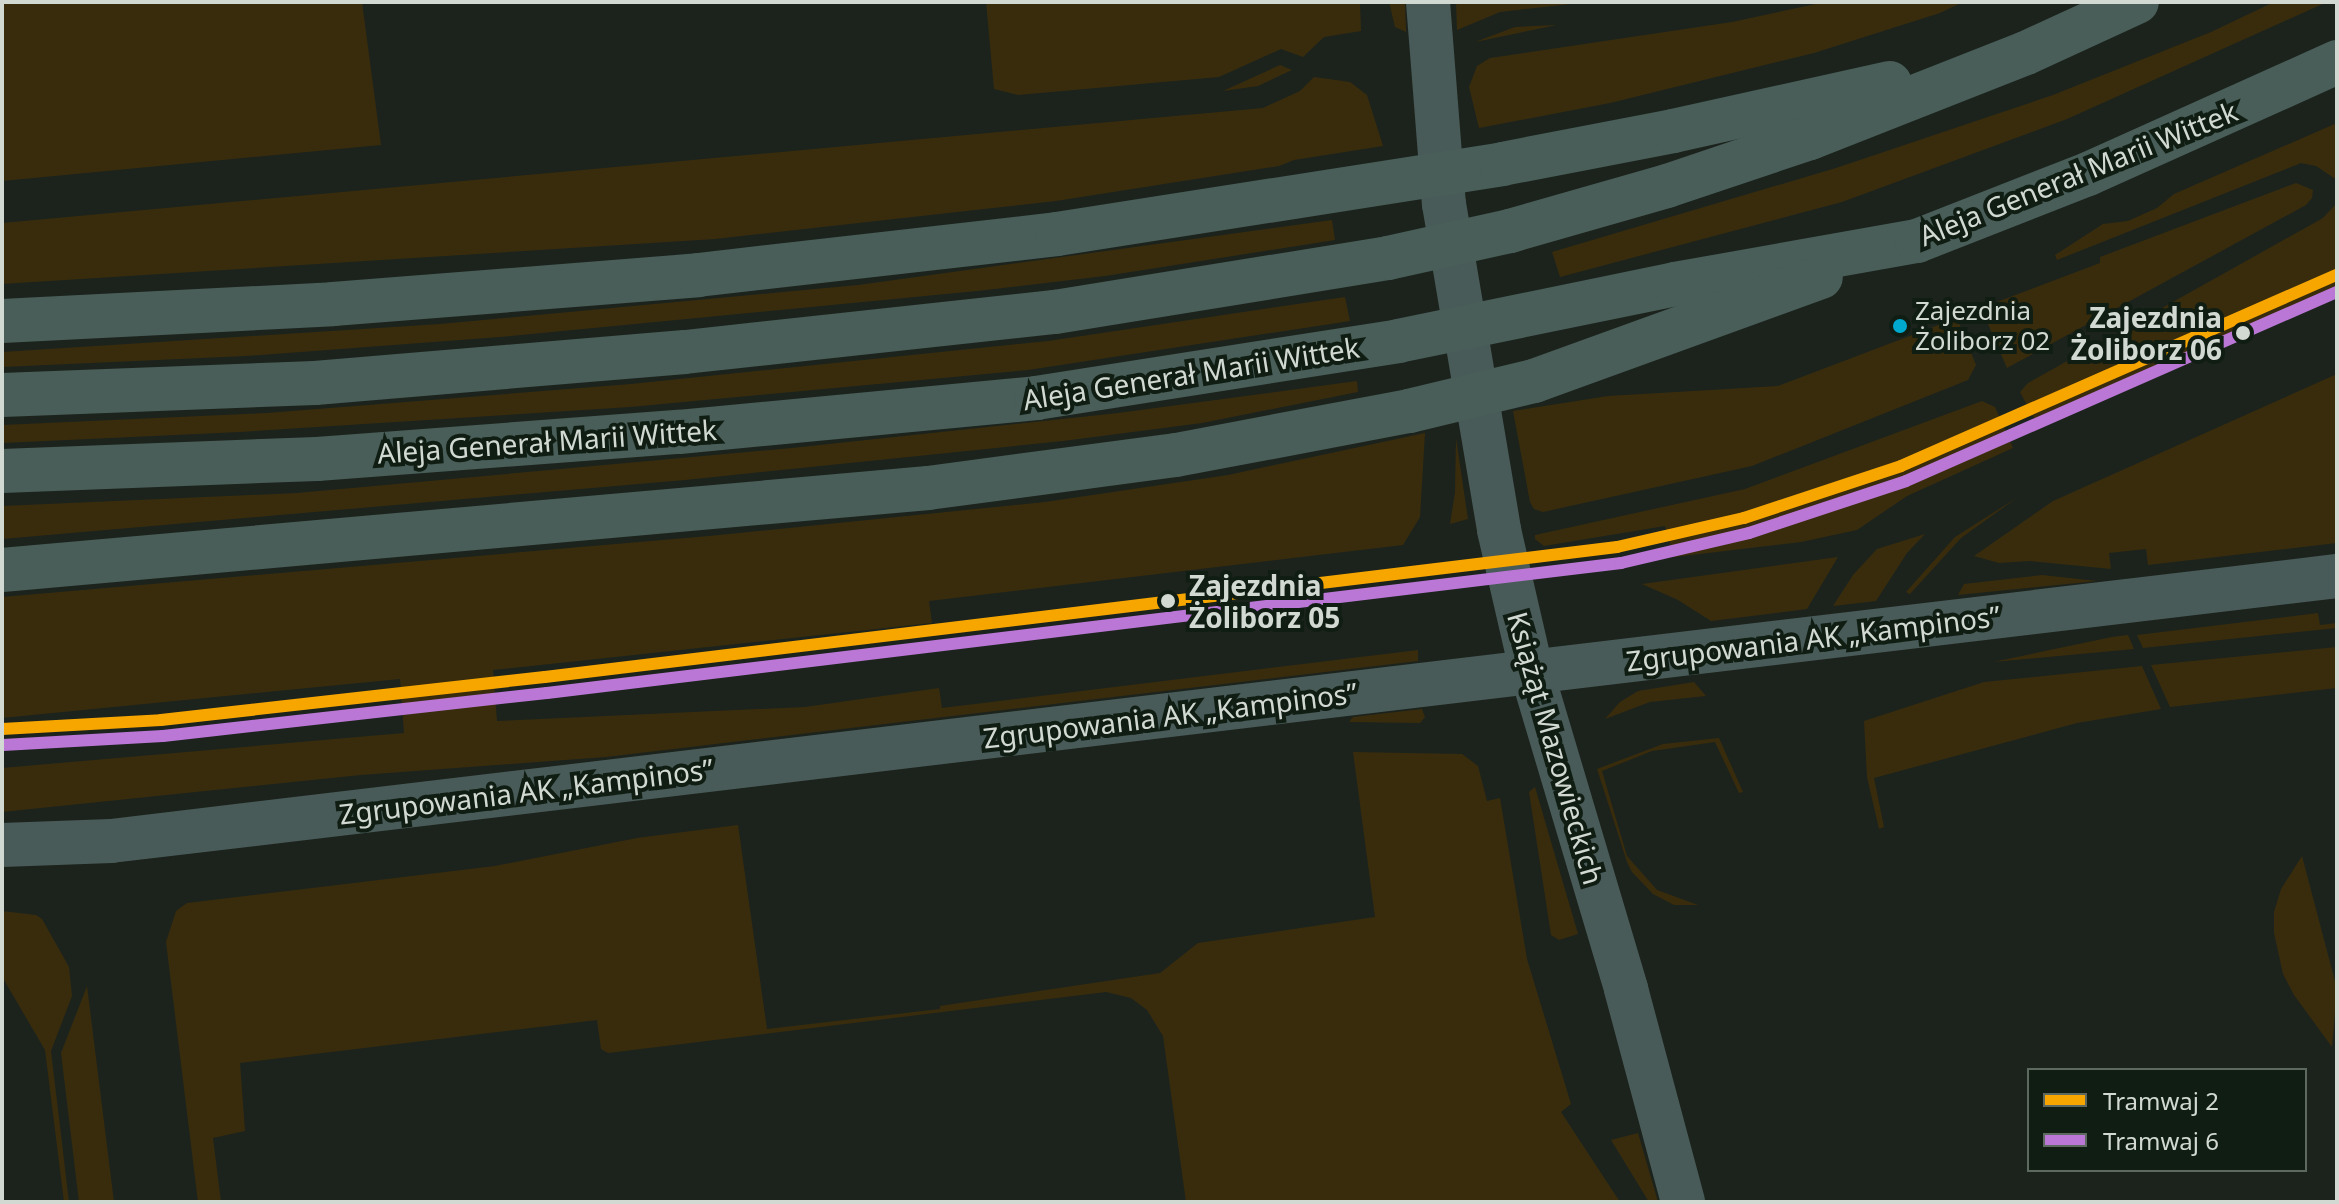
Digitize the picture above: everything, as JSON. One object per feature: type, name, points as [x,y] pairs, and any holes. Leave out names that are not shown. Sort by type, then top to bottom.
[{"type":"main road","points":[[2,395],[315,383],[685,352],[1055,312],[1388,258],[1510,231],[1667,186],[1810,138],[2026,53],[2137,2]]},
{"type":"main road","points":[[2,321],[333,304],[698,275],[1057,234],[1502,164],[1673,131],[2026,53]]},
{"type":"main road","name":"Aleja Generał Marii Wittek","points":[[2,471],[317,459],[694,431],[1036,398],[1398,341],[1524,313],[1917,241],[2088,174],[2337,62]]},
{"type":"main road","points":[[2,570],[928,488],[1176,455],[1409,411],[1534,381],[1917,241]]},
{"type":"street","name":"Książąt Mazowieckich","points":[[1428,2],[1444,204],[1497,518],[1532,673],[1626,989],[1683,1202]]},
{"type":"street","name":"Zgrupowania AK „Kampinos”","points":[[2,845],[111,841],[2337,576]]},
{"type":"shaded area","points":[[2,2],[362,2],[381,145],[2,181]]},
{"type":"shaded area","points":[[986,2],[1360,2],[1361,31],[1324,37],[1303,57],[1281,49],[1219,77],[1018,95],[994,89]]},
{"type":"shaded area","points":[[1389,2],[1405,2],[1406,32],[1395,27]]},
{"type":"shaded area","points":[[1456,2],[1589,2],[1500,12],[1457,30]]},
{"type":"shaded area","points":[[1825,2],[1963,2],[1940,13],[1814,53],[1610,103],[1479,128],[1469,87],[1477,66],[1490,58],[1732,22]]},
{"type":"shaded area","points":[[2274,2],[2327,2],[2067,119],[1842,202],[1560,277],[1552,252],[1836,168],[2053,95],[2211,32]]},
{"type":"shaded area","points":[[1557,25],[1475,42],[1515,27]]},
{"type":"shaded area","points":[[1280,65],[1292,70],[1258,86],[1223,91]]},
{"type":"shaded area","points":[[1314,77],[1350,82],[1367,95],[1383,146],[1294,160],[1279,166],[1056,201],[715,239],[2,284],[2,223],[1263,108],[1300,91]]},
{"type":"shaded area","points":[[2337,123],[2337,180],[2316,166],[2301,163],[2057,260],[2055,255],[2103,224],[2128,221],[2157,208],[2174,194]]},
{"type":"shaded area","points":[[2296,183],[2313,190],[2312,198],[2306,205],[2007,368],[1981,308],[2100,263],[2100,257]]},
{"type":"shaded area","points":[[2337,203],[2337,288],[2035,420],[2020,392],[2028,383],[2323,218]]},
{"type":"shaded area","points":[[1332,220],[1335,240],[1105,276],[977,291],[500,337],[246,356],[2,367],[2,352],[440,324],[858,285]]},
{"type":"shaded area","points":[[1345,297],[1350,321],[1028,370],[630,407],[240,432],[2,443],[2,425],[267,413],[631,384],[1048,341]]},
{"type":"shaded area","points":[[1957,318],[1976,365],[1968,380],[1752,466],[1543,512],[1534,509],[1530,502],[1513,411],[1608,396],[1778,386]]},
{"type":"shaded area","points":[[2337,374],[2337,543],[2148,565],[2146,549],[2109,553],[2111,569],[2030,561],[1999,563],[1974,556],[2053,501]]},
{"type":"shaded area","points":[[1357,381],[1358,392],[1202,423],[1063,441],[685,480],[2,539],[2,506],[297,493],[792,448],[1118,413]]},
{"type":"shaded area","points":[[1982,401],[1995,407],[2013,448],[1907,496],[1857,530],[1801,542],[1674,557],[1665,526],[1544,546],[1535,539],[1535,535],[1745,489]]},
{"type":"shaded area","points":[[1425,433],[1420,517],[1403,545],[929,601],[932,623],[493,670],[497,721],[805,707],[939,688],[942,708],[1418,650],[1418,661],[606,757],[361,775],[2,812],[2,768],[404,733],[400,679],[2,718],[2,597],[709,536],[1045,502],[1228,475]]},
{"type":"shaded area","points":[[1456,438],[1468,519],[1450,524],[1455,492]]},
{"type":"shaded area","points":[[2018,497],[1961,538],[1910,594],[1906,592],[1955,537]]},
{"type":"shaded area","points":[[1925,534],[1907,553],[1876,601],[1833,606],[1853,575],[1877,549]]},
{"type":"shaded area","points":[[1838,557],[1807,609],[1711,621],[1678,600],[1642,584]]},
{"type":"shaded area","points":[[2042,575],[2097,581],[1958,595],[1964,584]]},
{"type":"shaded area","points":[[2318,613],[2320,625],[2337,623],[2337,628],[2143,648],[2137,635]]},
{"type":"shaded area","points":[[2128,635],[2134,649],[1993,662],[2112,637]]},
{"type":"shaded area","points":[[2337,647],[2337,688],[2170,707],[2151,665]]},
{"type":"shaded area","points":[[2142,666],[2161,709],[2077,723],[1874,778],[1884,827],[1879,829],[1867,777],[1864,721],[1984,682]]},
{"type":"shaded area","points":[[1694,682],[1706,696],[1650,702],[1605,719],[1620,702],[1638,691]]},
{"type":"shaded area","points":[[1422,709],[1425,717],[1420,723],[1349,722],[1353,717]]},
{"type":"shaded area","points":[[1719,738],[1743,792],[1739,793],[1715,742],[1652,751],[1602,771],[1627,856],[1657,890],[1698,905],[1674,905],[1653,894],[1632,872],[1597,769],[1663,744]]},
{"type":"shaded area","points":[[1353,752],[1462,754],[1478,766],[1487,801],[1500,798],[1527,959],[1571,1104],[1561,1112],[1620,1202],[1186,1202],[1163,1036],[1147,1010],[1131,998],[1106,992],[608,1053],[601,1049],[597,1020],[240,1063],[245,1131],[213,1138],[221,1202],[198,1202],[166,942],[176,911],[187,903],[495,866],[637,838],[738,825],[767,1029],[940,1009],[940,1006],[1160,973],[1198,943],[1375,917]]},
{"type":"shaded area","points":[[1535,787],[1578,934],[1559,940],[1551,935],[1529,792]]},
{"type":"shaded area","points":[[2302,856],[2337,989],[2332,1047],[2294,995],[2283,974],[2274,933],[2274,912],[2281,889]]},
{"type":"shaded area","points":[[2,911],[36,915],[42,919],[69,967],[72,996],[51,1051],[69,1202],[64,1202],[45,1050],[4,980]]},
{"type":"shaded area","points":[[87,986],[114,1202],[79,1202],[61,1053]]},
{"type":"shaded area","points":[[1638,1133],[1658,1202],[1649,1202],[1611,1140]]},
{"type":"tram line","name":"2","points":[[2,729],[161,720],[545,677],[1617,547],[1744,518],[1901,466],[2337,275]]},
{"type":"tram line","name":"6","points":[[3,745],[163,736],[547,693],[1621,563],[1749,533],[1906,481],[2337,292]]},
{"type":"place","name":"Zajezdnia Żoliborz 02","points":[[1900,326]]},
{"type":"place","name":"Zajezdnia Żoliborz 06","points":[[2243,333]]},
{"type":"place","name":"Zajezdnia Żoliborz 05","points":[[1168,601]]}]
